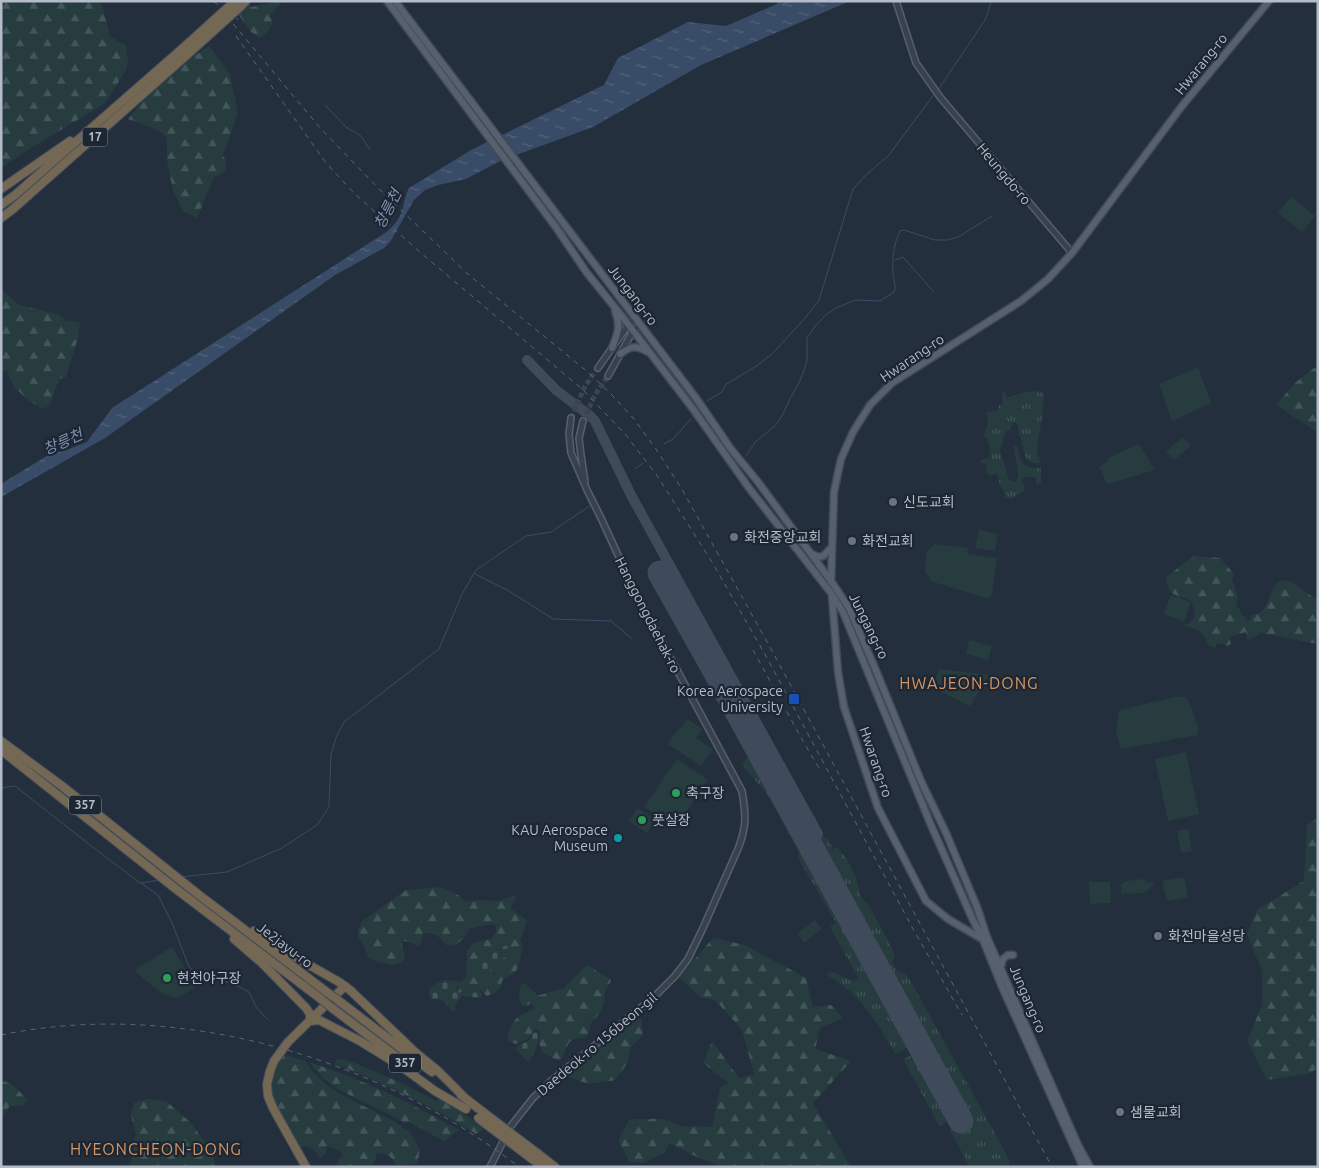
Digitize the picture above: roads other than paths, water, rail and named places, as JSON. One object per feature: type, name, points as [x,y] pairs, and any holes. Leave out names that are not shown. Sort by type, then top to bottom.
[{"type":"highway","name":"17","points":[[1,218],[240,3]]},
{"type":"highway","name":"17","points":[[1,205],[15,195],[102,118],[186,51]]},
{"type":"highway","name":"17","points":[[1,189],[102,118]]},
{"type":"highway","name":"17","points":[[1,223],[13,209]]},
{"type":"highway","name":"Je2jayu-ro","points":[[1,741],[78,798],[188,887],[196,898],[321,1000],[466,1109],[481,1115]]},
{"type":"highway","name":"Je2jayu-ro","points":[[1,750],[176,889],[196,898],[339,1001],[464,1096],[481,1115],[534,1156],[555,1167]]},
{"type":"highway","points":[[196,898],[222,907],[267,940],[345,986],[464,1096]]},
{"type":"highway","points":[[196,898],[217,926],[262,963],[306,1008],[310,1014],[310,1021]]},
{"type":"highway","points":[[306,1167],[273,1108],[268,1096],[267,1084],[274,1061],[288,1042],[345,986]]},
{"type":"highway","points":[[310,1021],[319,1020],[360,1041],[402,1067],[435,1091],[466,1109]]},
{"type":"highway","name":"Je2jayu-ro","points":[[534,1156],[543,1167]]},
{"type":"main road","points":[[387,1],[481,120]]},
{"type":"main road","points":[[395,1],[481,120]]},
{"type":"main road","name":"Hwarang-ro","points":[[991,944],[944,916],[926,901],[878,808],[844,707],[838,672],[831,593],[834,492],[841,459],[870,405],[892,384],[1021,301],[1048,279],[1072,253],[1182,106],[1269,1]]},
{"type":"main road","name":"Jungang-ro","points":[[481,120],[534,184],[696,398],[849,608],[921,781],[946,833],[977,907],[987,937],[1078,1145],[1090,1167]]},
{"type":"main road","name":"Jungang-ro","points":[[481,120],[587,273],[693,409],[765,509],[831,593],[843,612],[931,825],[972,918],[984,940],[1002,987],[1083,1167]]},
{"type":"main road","points":[[612,348],[619,329],[619,322],[613,305]]},
{"type":"main road","points":[[620,354],[633,347],[641,348],[650,354]]},
{"type":"main road","points":[[808,551],[813,556],[821,557],[826,555],[833,546]]},
{"type":"main road","points":[[835,629],[840,622],[849,626]]},
{"type":"main road","points":[[966,929],[970,926],[972,918]]},
{"type":"main road","points":[[1001,967],[1003,958],[1012,955]]},
{"type":"street","name":"Heungdo-ro","points":[[896,1],[916,63],[933,88],[1072,253]]},
{"type":"street","points":[[598,368],[628,325],[635,319]]},
{"type":"street","points":[[608,376],[633,331],[640,325]]},
{"type":"street","points":[[571,418],[569,434],[571,453],[587,490]]},
{"type":"street","points":[[583,420],[579,438],[587,490]]},
{"type":"street","name":"Hanggongdaehak-ro","points":[[587,490],[634,592],[742,791],[746,815],[743,837],[688,959],[675,976]]},
{"type":"street","name":"Daedeok-ro 156beon-gil","points":[[490,1167],[511,1126],[533,1098],[655,996],[675,976]]},
{"type":"water","points":[[779,1],[850,1],[701,65],[593,127],[500,161],[466,179],[425,190],[414,200],[390,242],[384,248],[335,275],[105,438],[1,497],[1,484],[50,454],[87,442],[112,408],[388,231],[402,211],[409,188],[471,150],[604,85],[618,58],[688,22],[726,26],[777,4]]},
{"type":"waterway","points":[[938,90],[985,20],[991,1]]},
{"type":"waterway","points":[[707,401],[722,392],[725,385],[758,365],[773,353],[819,300],[853,189],[889,155],[935,93]]},
{"type":"waterway","points":[[325,105],[346,127],[361,136],[370,150]]},
{"type":"waterway","points":[[746,456],[756,441],[775,426],[782,416],[805,368],[807,338],[816,325],[836,308],[855,300],[880,301],[894,292],[893,256],[900,231],[904,230],[935,240],[947,240],[958,237],[992,216]]},
{"type":"waterway","points":[[895,260],[903,257],[934,292]]},
{"type":"waterway","points":[[664,444],[673,439],[691,419]]},
{"type":"waterway","points":[[635,469],[643,463]]},
{"type":"waterway","points":[[181,877],[227,872],[282,848],[317,825],[329,807],[331,754],[337,735],[344,722],[439,649],[462,594],[476,570],[526,536],[551,532],[591,505]]},
{"type":"waterway","points":[[475,574],[509,591],[553,619],[611,621],[632,639]]},
{"type":"waterway","points":[[1,788],[15,786],[140,883],[160,880]]},
{"type":"waterway","points":[[141,883],[158,895],[172,923],[189,967],[200,975],[232,983],[249,992],[256,1007],[268,1020]]},
{"type":"tunnel","points":[[571,418],[585,386],[598,368]]},
{"type":"tunnel","points":[[583,421],[595,395],[608,376]]},
{"type":"railway","points":[[214,1],[321,129],[379,189],[469,275],[589,373],[634,419],[656,449],[683,491],[771,649],[1052,1167]]},
{"type":"railway","points":[[226,1],[238,20]]},
{"type":"railway","points":[[236,36],[326,163],[355,194],[421,253],[582,389],[625,434],[656,474],[712,562],[767,658],[912,927],[962,1015]]},
{"type":"railway","points":[[753,650],[819,768]]},
{"type":"railway","points":[[1,1035],[68,1026],[137,1025],[206,1032],[274,1046],[340,1068],[403,1095],[464,1129],[519,1167]]},
{"type":"place","name":"신도교회","points":[[893,502]]},
{"type":"place","name":"화전중앙교회","points":[[734,537]]},
{"type":"place","name":"화전교회","points":[[852,541]]},
{"type":"place","name":"Korea Aerospace University","points":[[794,699]]},
{"type":"place","name":"축구장","points":[[676,793]]},
{"type":"place","name":"풋살장","points":[[642,820]]},
{"type":"place","name":"KAU Aerospace Museum","points":[[618,838]]},
{"type":"place","name":"화전마을성당","points":[[1158,936]]},
{"type":"place","name":"현천야구장","points":[[167,978]]},
{"type":"place","name":"샘물교회","points":[[1120,1112]]},
{"type":"district","name":"HWAJEON-DONG","points":[[969,683]]},
{"type":"district","name":"HYEONCHEON-DONG","points":[[156,1149]]},
{"type":"water label","name":"창릉천","points":[[388,209]]},
{"type":"water label","name":"창릉천","points":[[63,442]]}]
